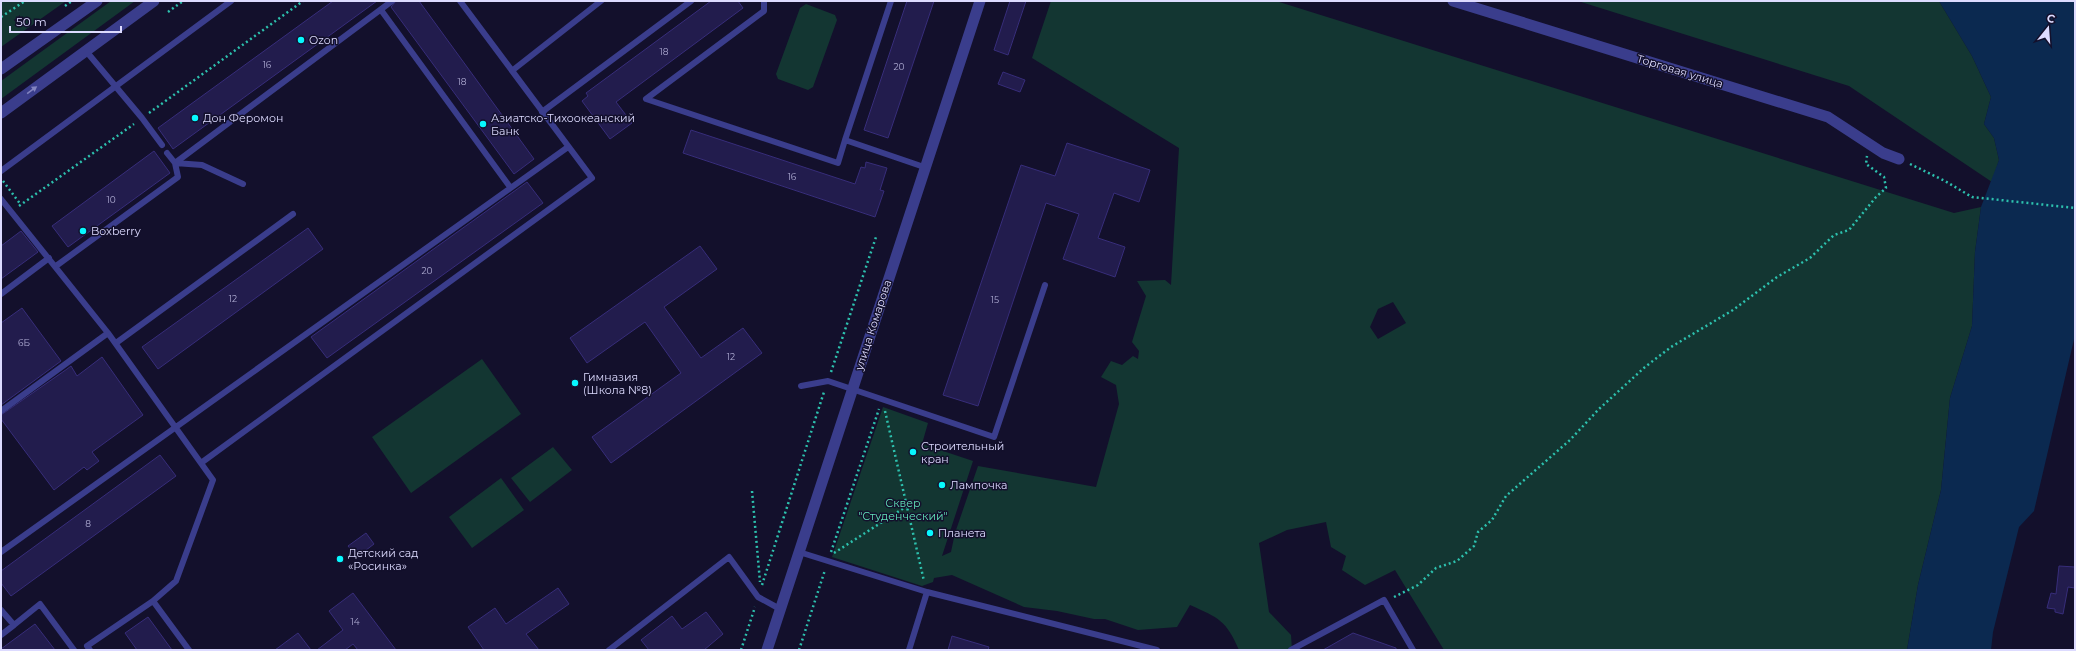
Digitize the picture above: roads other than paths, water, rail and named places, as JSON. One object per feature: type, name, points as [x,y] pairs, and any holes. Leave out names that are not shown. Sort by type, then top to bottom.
[{"type":"street","points":[[1,69],[97,1]]},
{"type":"street","points":[[1,113],[154,1]]},
{"type":"street","name":"улица Комарова","points":[[767,650],[924,167],[980,1]]},
{"type":"street","name":"Торговая улица","points":[[1453,1],[1828,117],[1884,153],[1899,159]]},
{"type":"lane","points":[[1,171],[115,85],[231,1]]},
{"type":"lane","points":[[175,163],[392,1]]},
{"type":"lane","points":[[201,463],[592,178],[542,112],[513,70],[460,1]]},
{"type":"lane","points":[[513,70],[601,1]]},
{"type":"lane","points":[[542,112],[691,1]]},
{"type":"lane","points":[[764,1],[764,11],[646,99],[838,163],[891,1]]},
{"type":"lane","points":[[381,10],[510,188]]},
{"type":"lane","points":[[86,51],[142,118],[162,145]]},
{"type":"lane","points":[[846,140],[924,167]]},
{"type":"lane","points":[[1,552],[568,147]]},
{"type":"lane","points":[[56,266],[178,177],[175,163],[167,153]]},
{"type":"lane","points":[[175,163],[202,165],[243,184]]},
{"type":"lane","points":[[1,198],[116,343],[213,480],[176,581],[153,601],[87,646],[90,650]]},
{"type":"lane","points":[[116,343],[294,214]]},
{"type":"lane","points":[[1,294],[49,258]]},
{"type":"lane","points":[[801,386],[828,381],[882,401],[994,438],[1046,285]]},
{"type":"lane","points":[[1,411],[108,333]]},
{"type":"lane","points":[[799,552],[926,592],[1157,650]]},
{"type":"lane","points":[[609,650],[729,557],[758,597],[780,609]]},
{"type":"lane","points":[[909,650],[926,592]]},
{"type":"lane","points":[[1291,650],[1384,600],[1412,650]]},
{"type":"lane","points":[[153,601],[189,650]]},
{"type":"lane","points":[[1,635],[40,604],[74,650]]},
{"type":"lane","points":[[1,610],[14,625]]},
{"type":"water","points":[[1939,1],[2075,1],[2075,335],[2034,511],[2019,527],[1993,632],[1991,650],[1907,650],[1918,585],[1941,490],[1950,398],[1972,326],[1975,252],[1981,207],[1999,160],[1994,138],[1984,124],[1991,97],[1972,56]]},
{"type":"place","name":"Ozon","points":[[301,40]]},
{"type":"place","name":"Дон Феромон","points":[[195,118]]},
{"type":"place","name":"Азиатско-Тихоокеанский Банк","points":[[483,124]]},
{"type":"place","name":"Boxberry","points":[[83,231]]},
{"type":"place","name":"Гимназия (Школа №8)","points":[[575,383]]},
{"type":"place","name":"Строительный кран","points":[[913,452]]},
{"type":"place","name":"Лампочка","points":[[942,485]]},
{"type":"place","name":"Планета","points":[[930,533]]},
{"type":"place","name":"Детский сад «Росинка»","points":[[340,559]]},
{"type":"park label","name":"Сквер \"Студенческий\"","points":[[903,509]]}]
